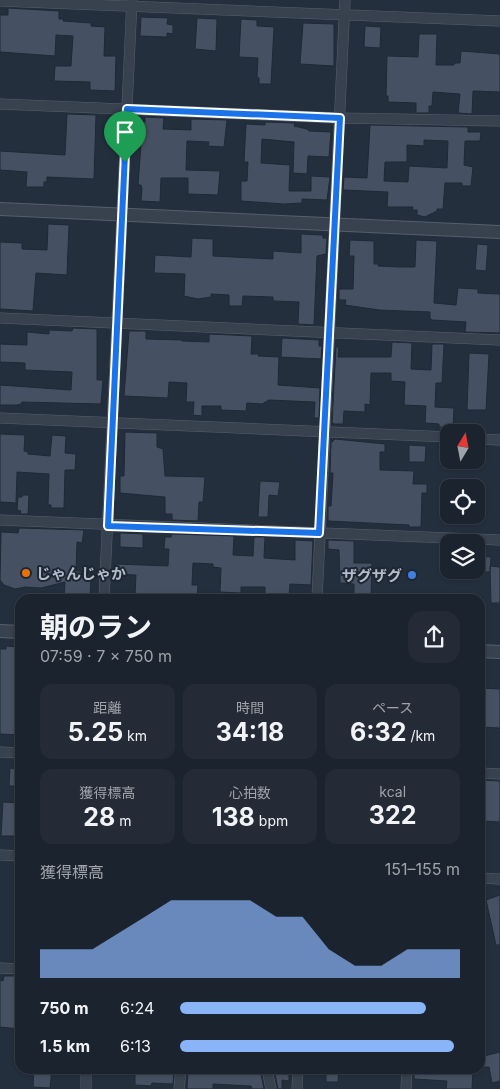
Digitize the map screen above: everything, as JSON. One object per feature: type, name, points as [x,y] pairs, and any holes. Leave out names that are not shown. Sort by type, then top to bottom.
[{"type":"street","points":[[317,594],[336,225],[345,0]]},
{"type":"street","points":[[0,1],[131,3],[344,16],[500,22]]},
{"type":"street","points":[[104,594],[123,214],[131,3]]},
{"type":"street","points":[[0,104],[340,118],[500,122]]},
{"type":"street","points":[[0,209],[500,232]]},
{"type":"street","points":[[0,318],[500,340]]},
{"type":"street","points":[[0,418],[440,437]]},
{"type":"street","points":[[485,439],[500,440]]},
{"type":"street","points":[[0,520],[108,526],[500,540]]},
{"type":"street","points":[[0,632],[15,632]]},
{"type":"street","points":[[485,651],[500,652]]},
{"type":"street","points":[[0,752],[15,753]]},
{"type":"street","points":[[485,773],[500,774]]},
{"type":"street","points":[[0,855],[15,856]]},
{"type":"street","points":[[485,878],[500,879]]},
{"type":"street","points":[[0,968],[15,969]]},
{"type":"street","points":[[86,1074],[86,1089]]},
{"type":"street","points":[[179,1089],[180,1074]]},
{"type":"street","points":[[268,1074],[271,1089]]},
{"type":"street","points":[[297,1089],[298,1074]]},
{"type":"street","points":[[406,1089],[407,1074]]},
{"type":"building","points":[[8,8],[59,11],[59,19],[64,19],[63,21],[91,23],[91,26],[105,27],[104,56],[116,56],[115,91],[90,90],[90,82],[54,81],[55,66],[71,66],[73,36],[56,35],[55,56],[0,52],[0,15],[8,15]]},
{"type":"building","points":[[141,17],[168,18],[167,24],[173,25],[173,34],[167,33],[167,37],[140,36]]},
{"type":"building","points":[[197,18],[217,19],[216,51],[195,49]]},
{"type":"building","points":[[241,19],[257,20],[257,26],[274,27],[271,84],[259,84],[259,78],[257,77],[258,58],[239,57]]},
{"type":"building","points":[[303,23],[334,24],[334,66],[300,64]]},
{"type":"building","points":[[365,26],[381,27],[380,48],[364,47]]},
{"type":"building","points":[[419,34],[437,34],[436,65],[460,63],[461,51],[500,54],[500,92],[473,91],[472,114],[458,113],[460,94],[433,92],[432,106],[429,106],[429,113],[416,113],[416,103],[388,102],[388,96],[386,96],[387,56],[418,57]]},
{"type":"building","points":[[67,114],[96,115],[94,179],[47,177],[44,187],[26,187],[27,172],[0,170],[0,151],[65,155]]},
{"type":"building","points":[[145,117],[164,118],[163,129],[191,130],[191,119],[227,120],[224,147],[208,146],[209,142],[187,141],[186,170],[220,171],[218,195],[188,194],[188,178],[161,178],[160,202],[141,201],[142,189],[141,185],[138,185],[142,131],[139,131],[140,122],[145,122]]},
{"type":"building","points":[[265,122],[295,123],[294,126],[309,131],[331,132],[329,157],[308,156],[307,174],[293,173],[294,142],[262,139],[261,163],[290,165],[289,191],[311,191],[311,176],[330,177],[327,200],[302,199],[302,203],[284,204],[241,201],[241,181],[247,181],[248,162],[244,162],[246,124],[265,125]]},
{"type":"building","points":[[370,125],[468,127],[468,132],[481,132],[480,141],[465,141],[464,165],[473,167],[471,186],[462,186],[462,183],[445,183],[443,209],[437,209],[437,211],[425,217],[417,215],[417,210],[412,210],[413,207],[387,207],[388,192],[343,190],[344,177],[367,178]],"holes":[[[424,140],[448,141],[447,168],[409,166],[408,182],[384,181],[385,162],[407,162],[407,145],[424,146]]]},
{"type":"building","points":[[48,224],[69,225],[67,275],[36,273],[33,311],[0,309],[0,242],[22,243],[22,249],[47,250]]},
{"type":"building","points":[[301,234],[323,235],[323,238],[327,238],[326,254],[317,256],[314,325],[298,324],[299,302],[273,301],[273,297],[243,296],[242,306],[229,306],[229,295],[211,294],[211,297],[198,299],[184,296],[185,274],[154,273],[155,255],[191,257],[192,238],[213,239],[213,256],[273,259],[273,251],[301,253]]},
{"type":"building","points":[[350,240],[374,241],[374,264],[379,264],[378,266],[400,267],[415,267],[416,240],[437,241],[434,303],[456,305],[458,288],[478,289],[478,293],[500,294],[500,333],[465,332],[466,322],[432,320],[430,312],[379,310],[345,305],[346,300],[339,300],[339,289],[353,289],[354,256],[349,256]]},
{"type":"building","points":[[477,244],[488,245],[486,271],[475,270]]},
{"type":"building","points":[[73,328],[97,329],[97,380],[103,380],[101,404],[22,402],[17,405],[0,405],[0,385],[71,390],[72,372],[25,370],[25,363],[0,362],[0,344],[27,345],[27,332],[49,334],[49,330],[72,331]]},
{"type":"building","points":[[129,331],[146,331],[146,339],[182,341],[209,342],[209,334],[252,336],[251,354],[279,357],[278,385],[320,388],[319,418],[314,418],[315,402],[269,400],[262,404],[247,403],[246,411],[221,410],[221,406],[202,406],[202,416],[193,415],[194,402],[186,402],[187,383],[169,382],[168,398],[124,396]]},
{"type":"building","points":[[282,338],[319,340],[319,346],[322,346],[321,359],[281,357]]},
{"type":"building","points":[[392,342],[412,343],[411,369],[431,370],[432,344],[444,344],[442,383],[436,383],[435,407],[454,408],[453,424],[440,424],[440,427],[439,424],[425,423],[426,406],[404,405],[405,382],[391,381],[391,373],[371,373],[370,405],[365,404],[365,412],[344,411],[343,424],[334,424],[332,422],[336,347],[339,347],[338,357],[391,357]]},
{"type":"building","points":[[469,353],[489,354],[486,410],[467,410]]},
{"type":"building","points":[[125,432],[157,433],[157,447],[163,449],[165,476],[205,477],[203,502],[199,502],[198,521],[172,520],[172,514],[165,514],[165,497],[120,493],[120,476],[124,476]]},
{"type":"building","points":[[0,434],[25,435],[24,451],[28,452],[28,454],[50,456],[52,435],[66,436],[65,453],[76,454],[75,470],[65,470],[64,508],[51,508],[51,505],[48,505],[49,474],[17,472],[16,503],[0,502]]},
{"type":"building","points":[[335,439],[385,444],[385,452],[380,452],[380,470],[414,471],[413,484],[427,484],[427,493],[422,493],[421,527],[328,521],[328,506],[331,506],[333,473],[330,473],[331,443]]},
{"type":"building","points":[[409,445],[426,446],[425,462],[409,462]]},
{"type":"building","points":[[260,481],[280,482],[278,496],[269,495],[268,517],[258,517]]},
{"type":"building","points":[[22,495],[29,495],[28,514],[20,514],[21,511],[17,510],[18,497],[22,497]]},
{"type":"building","points":[[19,528],[84,530],[82,543],[77,542],[76,571],[81,571],[81,577],[91,577],[90,594],[64,594],[65,582],[41,588],[25,587],[15,589],[4,585],[0,580],[1,532],[18,533]]},
{"type":"building","points":[[120,533],[143,534],[143,548],[120,547]]},
{"type":"building","points":[[172,534],[234,536],[233,555],[253,556],[254,537],[265,537],[264,558],[295,560],[295,540],[313,541],[311,585],[290,584],[289,594],[265,594],[265,587],[241,587],[241,593],[220,592],[221,568],[213,567],[213,564],[193,563],[192,585],[198,585],[197,594],[135,594],[136,575],[116,574],[116,564],[168,566],[169,549],[164,549],[165,537],[171,537]]},
{"type":"building","points":[[328,540],[354,541],[354,563],[372,563],[371,594],[354,594],[354,584],[340,583],[339,550],[328,549]]},
{"type":"building","points":[[485,557],[491,557],[490,572],[485,572]]},
{"type":"building","points":[[490,566],[500,567],[500,603],[491,603]]},
{"type":"building","points":[[6,646],[15,647],[15,735],[0,734],[0,649],[6,649]]},
{"type":"building","points":[[485,688],[500,689],[500,728],[485,727]]},
{"type":"building","points":[[10,768],[15,768],[15,786],[9,786]]},
{"type":"building","points":[[485,780],[500,781],[500,822],[485,821]]},
{"type":"building","points":[[3,802],[15,803],[15,836],[1,836]]},
{"type":"building","points":[[500,895],[500,945],[496,945],[486,900]]},
{"type":"building","points":[[4,976],[15,976],[15,1028],[0,1027],[0,980],[3,981]]},
{"type":"building","points":[[500,1052],[500,1081],[492,1083],[489,1067],[485,1067],[485,1056]]},
{"type":"building","points":[[34,1074],[51,1074],[50,1088],[33,1087]]},
{"type":"building","points":[[135,1074],[174,1074],[173,1084],[152,1083],[151,1086],[135,1085]]},
{"type":"building","points":[[188,1074],[261,1074],[264,1089],[252,1089],[251,1086],[213,1084],[213,1089],[187,1089]]},
{"type":"building","points":[[275,1074],[289,1074],[289,1081],[282,1080],[282,1089],[278,1089]]},
{"type":"building","points":[[326,1074],[339,1074],[338,1082],[326,1082]]},
{"type":"building","points":[[414,1074],[473,1074],[472,1089],[446,1089],[447,1081],[414,1079]]},
{"type":"place","name":"じゃんじゃか","points":[[26,573]]},
{"type":"place","name":"ザグザグ","points":[[412,575]]},
{"type":"route","points":[[127,109],[340,118],[319,533],[108,526],[125,162],[127,109]]}]
